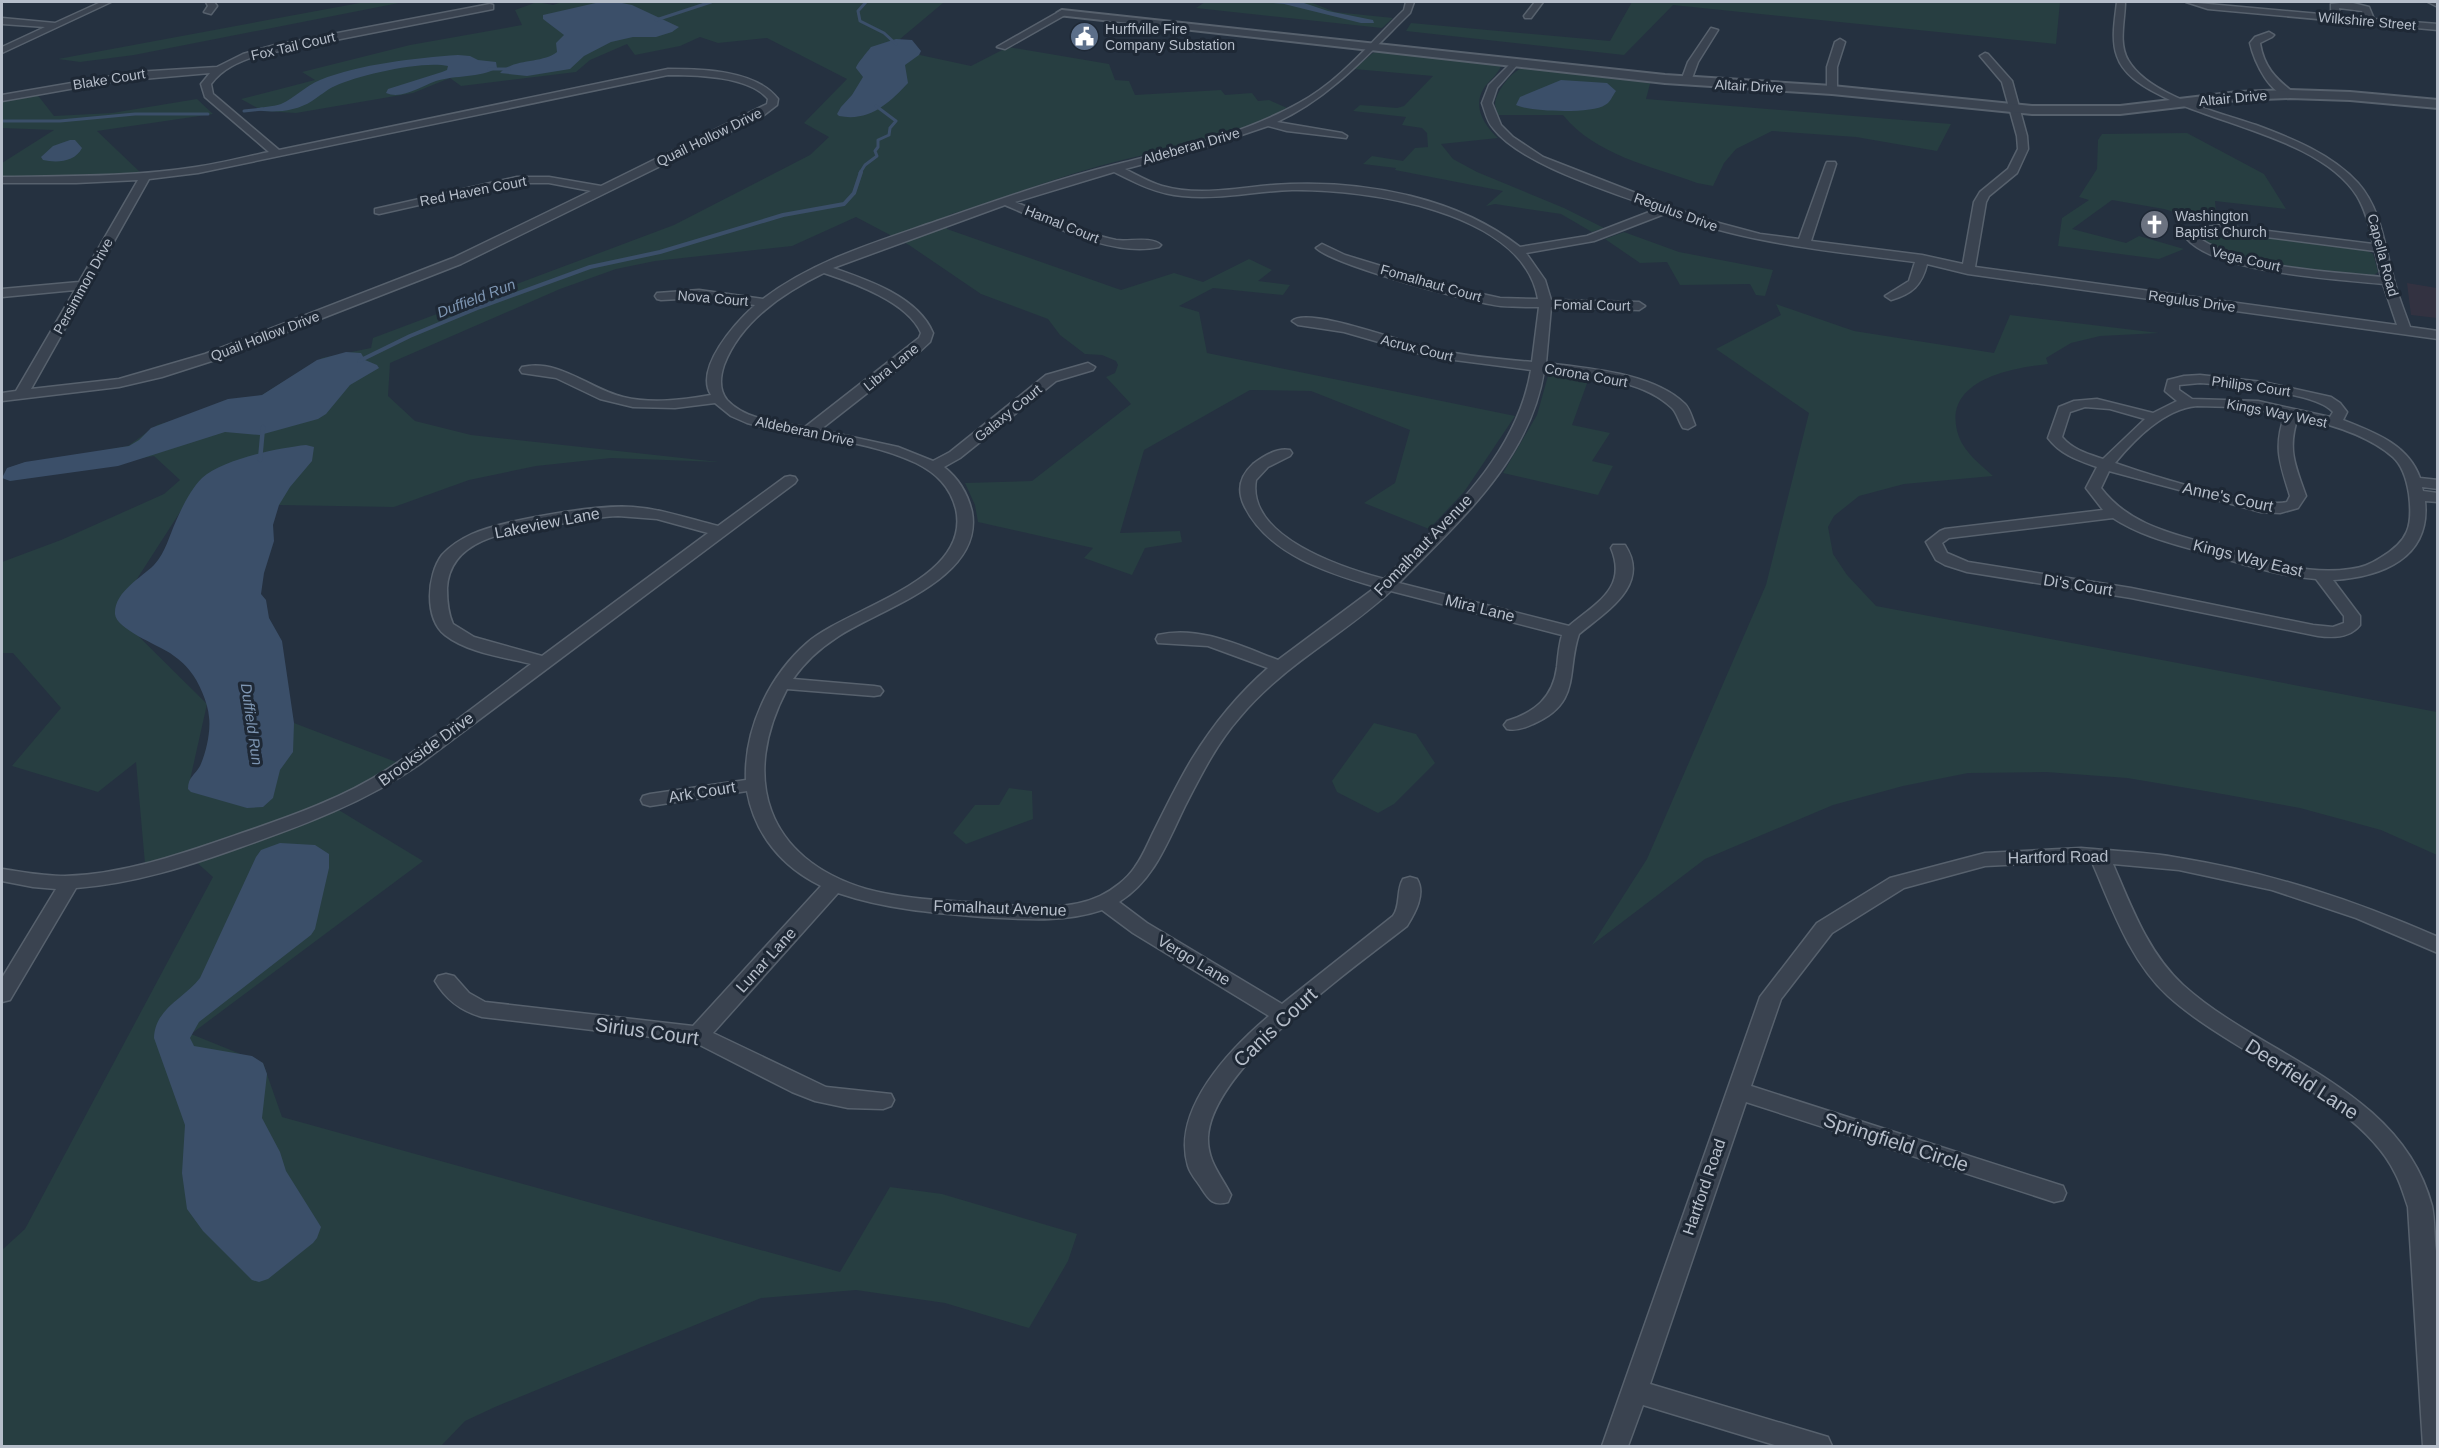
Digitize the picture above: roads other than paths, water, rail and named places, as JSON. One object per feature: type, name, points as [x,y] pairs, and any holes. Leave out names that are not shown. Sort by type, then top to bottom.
[{"type":"street","points":[[2,50],[107,2]]},
{"type":"street","points":[[208,12],[213,6],[210,2]]},
{"type":"street","name":"Aldeberan Drive","points":[[834,885],[802,868],[780,846],[762,815],[754,769],[759,738],[781,683],[797,662],[830,633],[923,585],[946,564],[955,552],[965,526],[961,503],[952,482],[932,466],[891,449],[748,419],[726,407],[712,388],[712,377],[721,354],[740,328],[765,303],[824,269],[894,240],[1006,202],[1114,168],[1228,137],[1268,123],[1300,108],[1319,95],[1370,47],[1407,11],[1410,2]]},
{"type":"street","points":[[1528,16],[1539,2]]},
{"type":"street","name":"Capella Road","points":[[2121,2],[2120,50],[2124,63],[2147,83],[2185,103],[2282,139],[2333,167],[2353,184],[2366,200],[2388,281],[2403,324]]},
{"type":"street","name":"Wilkshire Street","points":[[2190,2],[2208,6],[2257,6],[2336,18],[2438,27]]},
{"type":"street","points":[[2432,2],[2438,5]]},
{"type":"street","points":[[1002,47],[1077,4]]},
{"type":"street","points":[[2336,18],[2334,6],[2349,5],[2367,9],[2371,21]]},
{"type":"street","name":"Fox Tail Court","points":[[218,70],[244,57],[275,48],[490,7]]},
{"type":"street","name":"Altair Drive","points":[[1062,13],[1686,81],[1832,90],[2015,109],[2107,111],[2238,96],[2290,94],[2350,96],[2438,104]]},
{"type":"street","points":[[2,21],[56,25]]},
{"type":"street","points":[[1686,81],[1693,62],[1714,30]]},
{"type":"street","points":[[2269,35],[2260,38],[2255,43],[2258,62],[2267,75],[2290,94]]},
{"type":"street","points":[[1832,90],[1832,68],[1840,42]]},
{"type":"street","points":[[1969,266],[1980,202],[1984,194],[2009,175],[2022,153],[2023,140],[2007,81],[1985,56]]},
{"type":"street","name":"Regulus Drive","points":[[1514,63],[1492,87],[1487,103],[1496,126],[1509,139],[1552,166],[1666,209],[1738,233],[1922,260],[2403,324],[2438,323]]},
{"type":"street","points":[[218,70],[206,84],[208,95],[278,154]]},
{"type":"street","name":"Blake Court","points":[[2,98],[133,74],[218,70]]},
{"type":"street","name":"Quail Hollow Drive","points":[[2,180],[145,177],[198,170],[662,73],[712,73],[761,89],[772,96],[772,105],[760,113],[457,261],[195,363],[119,382],[2,397]]},
{"type":"street","points":[[1268,123],[1342,136]]},
{"type":"street","points":[[1804,243],[1831,164]]},
{"type":"street","name":"Fomalhaut Avenue","points":[[834,885],[878,897],[952,908],[1058,913],[1106,903],[1134,884],[1143,872],[1206,750],[1250,693],[1387,584],[1439,533],[1491,473],[1527,413],[1538,366],[1544,305],[1543,291],[1536,274],[1517,250],[1472,222],[1428,206],[1388,196],[1306,188],[1190,194],[1156,188],[1114,168]]},
{"type":"street","name":"Persimmon Drive","points":[[21,395],[145,177]]},
{"type":"street","name":"Red Haven Court","points":[[380,211],[517,180],[549,180],[602,190]]},
{"type":"street","name":"Hamal Court","points":[[1006,202],[1101,240],[1120,244],[1155,245]]},
{"type":"street","points":[[1517,250],[1590,239],[1666,209]]},
{"type":"street","name":"Vega Court","points":[[2379,248],[2236,229],[2206,229],[2193,236],[2193,240],[2198,245],[2232,257],[2289,268],[2388,281]]},
{"type":"street","name":"Fomalhaut Court","points":[[1322,248],[1341,258],[1469,296],[1500,302],[1544,305]]},
{"type":"street","points":[[1891,296],[1908,290],[1917,282],[1922,260]]},
{"type":"street","name":"Libra Lane","points":[[808,432],[912,351],[925,339],[927,333],[922,321],[876,286],[824,269]]},
{"type":"street","points":[[2,293],[84,285]]},
{"type":"street","name":"Nova Court","points":[[661,296],[699,294],[765,303]]},
{"type":"street","name":"Fomal Court","points":[[1544,305],[1639,306]]},
{"type":"street","name":"Acrux Court","points":[[1298,321],[1337,326],[1446,356],[1538,366]]},
{"type":"street","name":"Regulus Drive","points":[[2403,324],[2438,335]]},
{"type":"street","name":"Corona Court","points":[[1538,366],[1595,373],[1653,389],[1684,411],[1688,424]]},
{"type":"street","name":"Galaxy Court","points":[[932,466],[955,455],[1051,378],[1088,367]]},
{"type":"street","points":[[527,370],[560,373],[608,397],[639,404],[674,405],[718,398]]},
{"type":"street","name":"Philips Court","points":[[2189,403],[2172,391],[2173,382],[2183,379],[2205,379],[2315,396],[2325,399],[2338,408],[2340,412],[2334,423]]},
{"type":"street","name":"Kings Way West","points":[[2104,465],[2155,418],[2171,408],[2189,403],[2238,403],[2292,413],[2360,432],[2388,447],[2405,461],[2414,488]]},
{"type":"street","points":[[2104,465],[2069,452],[2058,442],[2055,435],[2064,410],[2084,404],[2104,405],[2155,418]]},
{"type":"street","name":"Anne's Court","points":[[2104,465],[2248,504],[2272,508],[2287,507],[2297,501],[2298,496],[2282,447],[2292,413]]},
{"type":"street","name":"Mira Lane","points":[[1285,453],[1257,466],[1247,483],[1248,501],[1260,521],[1277,538],[1306,556],[1342,571],[1572,632]]},
{"type":"street","name":"Kings Way East","points":[[2104,465],[2094,480],[2092,488],[2101,501],[2115,513],[2138,526],[2166,537],[2268,566],[2321,575],[2370,569],[2392,559],[2404,550],[2413,538],[2417,525],[2414,488]]},
{"type":"street","name":"Brookside Drive","points":[[2,875],[28,880],[70,882],[134,874],[343,803],[397,772],[790,480]]},
{"type":"street","points":[[2414,488],[2438,485]]},
{"type":"street","points":[[2414,488],[2438,498]]},
{"type":"street","name":"Lakeview Lane","points":[[544,663],[474,642],[450,631],[444,624],[438,583],[441,568],[452,554],[471,541],[495,532],[610,512],[649,513],[720,532]]},
{"type":"street","name":"Di's Court","points":[[2115,513],[1957,532],[1938,537],[1934,542],[1935,548],[1944,559],[1967,567],[2131,593],[2326,632],[2348,629],[2352,625],[2352,616],[2321,575]]},
{"type":"street","points":[[1513,725],[1532,720],[1558,697],[1563,686],[1568,641],[1572,632],[1618,592],[1626,579],[1628,567],[1620,548]]},
{"type":"street","points":[[1164,639],[1204,638],[1280,668]]},
{"type":"street","points":[[781,683],[874,691]]},
{"type":"street","name":"Ark Court","points":[[650,800],[755,784]]},
{"type":"street","name":"Hartford Road","points":[[1615,1446],[1737,1090],[1765,1014],[1780,981],[1804,947],[1818,933],[1866,899],[1910,879],[1980,861],[2032,855],[2098,855],[2162,860],[2265,880],[2346,907],[2438,946]]},
{"type":"street","name":"Deerfield Lane","points":[[2098,855],[2143,950],[2174,989],[2223,1028],[2322,1089],[2359,1115],[2383,1138],[2407,1170],[2416,1189],[2420,1207],[2437,1446]]},
{"type":"street","points":[[2,995],[70,882]]},
{"type":"street","name":"Canis Court","points":[[1220,1195],[1206,1182],[1200,1164],[1197,1142],[1202,1117],[1211,1094],[1240,1056],[1284,1015],[1400,921],[1408,909],[1410,884]]},
{"type":"street","name":"Lunar Lane","points":[[698,1035],[834,885]]},
{"type":"street","name":"Vergo Lane","points":[[1106,903],[1140,928],[1284,1015]]},
{"type":"street","name":"Sirius Court","points":[[446,981],[453,993],[464,1002],[482,1009],[698,1035],[800,1086],[823,1095],[848,1099],[883,1100]]},
{"type":"street","name":"Springfield Circle","points":[[1737,1090],[2054,1193]]},
{"type":"street","points":[[1634,1390],[1677,1405],[1818,1446]]},
{"type":"water","points":[[600,2],[632,5],[679,27],[656,37],[633,37],[611,42],[584,56],[570,69],[527,76],[500,73],[512,65],[551,56],[557,52],[556,43],[564,35],[543,19],[543,15]]},
{"type":"water","points":[[1262,2],[1301,2],[1328,11],[1373,20],[1374,23],[1361,23],[1284,4]]},
{"type":"water","points":[[896,39],[912,40],[921,51],[905,65],[908,83],[878,109],[860,116],[839,116],[837,114],[841,107],[863,77],[856,68],[860,61],[871,47]]},
{"type":"water","points":[[458,55],[496,62],[497,68],[483,73],[436,81],[398,95],[386,93],[388,89],[447,70],[448,66],[408,67],[345,82],[305,105],[291,109],[254,110],[281,104],[315,83],[336,74],[406,60]]},
{"type":"water","points":[[1561,80],[1607,83],[1616,91],[1607,104],[1588,110],[1547,110],[1516,105],[1520,97]]},
{"type":"water","points":[[75,140],[82,148],[70,159],[54,161],[43,160],[41,157],[53,146]]},
{"type":"water","points":[[346,352],[361,353],[365,360],[379,368],[350,385],[326,414],[318,419],[260,435],[225,432],[118,466],[10,481],[2,478],[7,468],[25,462],[129,446],[151,428],[228,399],[262,395],[317,360]]},
{"type":"water","points":[[306,445],[314,447],[312,461],[290,487],[279,505],[273,525],[274,541],[264,573],[261,594],[266,600],[269,618],[282,641],[294,723],[293,752],[280,770],[273,798],[263,807],[247,808],[191,792],[188,789],[190,779],[202,761],[209,735],[207,705],[188,668],[170,653],[122,625],[115,614],[116,606],[123,592],[158,560],[184,504],[202,478],[211,471],[237,460]]},
{"type":"water","points":[[280,843],[315,845],[329,854],[329,868],[315,929],[311,935],[199,1022],[190,1038],[194,1046],[252,1056],[263,1063],[267,1074],[262,1118],[280,1152],[286,1171],[321,1227],[313,1243],[268,1279],[259,1282],[252,1280],[203,1231],[187,1209],[182,1173],[185,1125],[154,1038],[159,1019],[165,1011],[200,978],[256,857],[261,850]]},
{"type":"waterway","points":[[656,20],[711,2]]},
{"type":"waterway","name":"Duffield Run","points":[[866,2],[858,11],[860,21],[884,33],[896,44]]},
{"type":"waterway","points":[[489,69],[509,69]]},
{"type":"waterway","name":"Duffield Run","points":[[860,173],[865,165],[877,156],[875,151],[878,147],[878,140],[889,135],[890,128],[896,121],[876,106]]},
{"type":"waterway","points":[[244,111],[262,109]]},
{"type":"waterway","points":[[2,121],[60,121],[135,114],[208,114]]},
{"type":"waterway","name":"Duffield Run","points":[[359,361],[410,336],[480,307],[590,267],[660,252],[783,215],[844,204],[854,193],[861,172]]},
{"type":"waterway","name":"Duffield Run","points":[[260,460],[263,427]]},
{"type":"place","name":"Hurffville Fire Company Substation","points":[[1084,37]]},
{"type":"place","name":"Washington Baptist Church","points":[[2154,224]]}]
